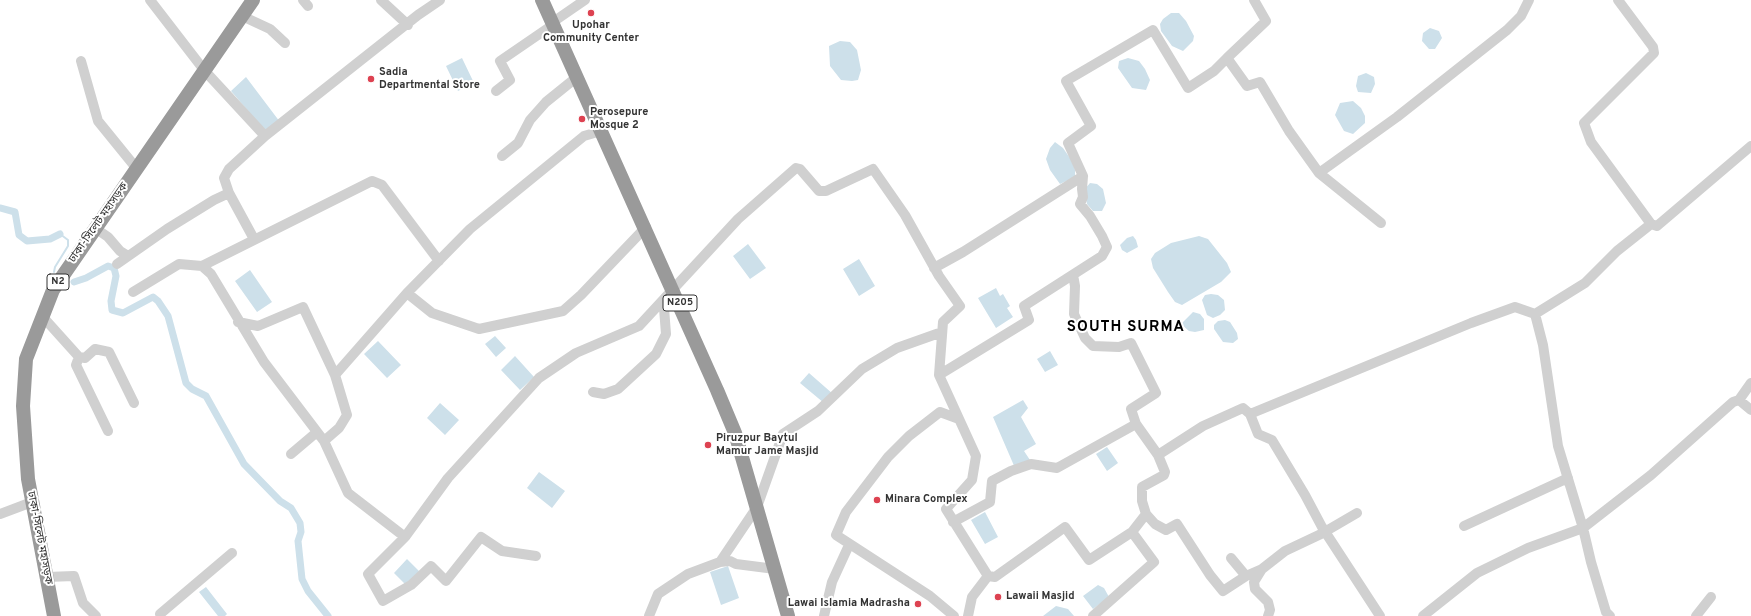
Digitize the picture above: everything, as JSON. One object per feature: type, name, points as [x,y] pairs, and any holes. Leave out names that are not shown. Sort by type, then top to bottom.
[{"type":"highway","name":"ঢাকা-সিলেট মহাসড়ক","points":[[54,616],[28,479],[23,406],[26,359],[53,290],[253,0]]},
{"type":"highway","name":"N205","points":[[542,0],[646,227],[669,293],[734,433],[788,616]]},
{"type":"street","points":[[150,0],[204,70],[265,136]]},
{"type":"street","points":[[381,0],[408,25]]},
{"type":"street","points":[[254,239],[229,193],[224,178],[229,169],[265,136],[408,25],[418,15],[440,0]]},
{"type":"street","points":[[496,91],[510,80],[500,61],[585,0]]},
{"type":"street","points":[[939,375],[1029,320],[1024,306],[1102,256],[1107,247],[1090,216],[1080,204],[1083,197],[1082,176],[1068,143],[1091,126],[1066,81],[1153,30],[1188,88],[1214,71],[1266,21],[1254,0]]},
{"type":"street","points":[[1319,173],[1397,117],[1507,30],[1521,16],[1529,0]]},
{"type":"street","points":[[1618,0],[1653,47],[1654,54],[1584,123],[1591,142],[1651,224],[1657,226],[1751,146]]},
{"type":"street","points":[[242,16],[270,29],[285,44]]},
{"type":"street","points":[[1227,58],[1247,86],[1260,82],[1289,131],[1319,173],[1381,223]]},
{"type":"street","points":[[81,61],[98,121],[137,169]]},
{"type":"street","points":[[502,156],[518,143],[530,120],[546,102],[577,77]]},
{"type":"street","points":[[335,374],[407,293],[470,229],[584,136],[601,131]]},
{"type":"street","points":[[536,556],[502,551],[482,537],[446,581],[431,566],[411,585],[383,601],[368,574],[405,537],[448,478],[539,378],[576,352],[639,326],[738,219],[796,168],[800,168],[819,191],[826,191],[872,169],[905,215],[934,268],[960,306],[943,322],[939,375],[976,456],[972,480],[946,509],[988,576],[995,577],[1065,527],[1090,560],[1132,532],[1146,514]]},
{"type":"street","points":[[934,268],[963,252],[1082,176]]},
{"type":"street","points":[[133,292],[179,264],[202,266],[372,181],[382,185],[439,261]]},
{"type":"street","points":[[118,264],[167,229],[214,200],[229,193]]},
{"type":"street","points":[[1535,314],[1585,283],[1617,251],[1651,224]]},
{"type":"street","points":[[407,293],[432,313],[479,329],[563,311],[581,295],[646,227]]},
{"type":"street","points":[[96,228],[108,236],[120,251],[128,256]]},
{"type":"street","points":[[202,266],[211,274],[238,322],[264,362],[324,441],[348,493],[405,537]]},
{"type":"street","points":[[1073,275],[1075,286],[1074,314],[1085,338],[1093,346],[1119,347],[1131,343],[1156,393],[1131,409],[1136,424],[1158,455],[1165,473],[1142,487],[1142,501],[1146,514],[1155,524],[1166,530],[1177,524],[1210,575],[1223,591],[1246,576],[1262,569],[1285,551],[1357,513]]},
{"type":"street","points":[[593,392],[604,394],[618,389],[656,354],[666,334],[664,308],[669,293]]},
{"type":"street","points":[[238,322],[258,326],[303,307],[335,374],[347,415],[338,428],[324,441]]},
{"type":"street","points":[[1250,414],[1471,323],[1515,307],[1535,314]]},
{"type":"street","points":[[1535,314],[1543,345],[1558,446],[1583,528],[1591,562],[1606,612],[1610,616]]},
{"type":"street","points":[[43,317],[79,357],[85,358],[95,349],[109,352],[134,403]]},
{"type":"street","points":[[720,562],[757,507],[783,434],[818,411],[862,369],[897,348],[942,332]]},
{"type":"street","points":[[79,357],[76,365],[108,430]]},
{"type":"street","points":[[1423,616],[1477,573],[1528,548],[1583,528],[1651,475],[1733,402],[1739,400],[1751,383]]},
{"type":"street","points":[[1739,400],[1751,410]]},
{"type":"street","points":[[1158,455],[1203,426],[1243,408],[1250,414],[1258,434],[1272,440],[1325,531],[1380,616]]},
{"type":"street","points":[[954,616],[925,592],[849,545],[836,535],[846,512],[888,457],[909,436],[940,412],[960,419]]},
{"type":"street","points":[[954,522],[990,502],[992,481],[1011,471],[1031,464],[1057,468],[1136,424]]},
{"type":"street","points":[[291,454],[317,432]]},
{"type":"street","points":[[1464,526],[1568,478]]},
{"type":"street","points":[[0,514],[32,502]]},
{"type":"street","points":[[1093,616],[1154,562],[1132,532]]},
{"type":"street","points":[[824,616],[832,582],[849,545]]},
{"type":"street","points":[[160,615],[232,553]]},
{"type":"street","points":[[1231,558],[1246,576]]},
{"type":"street","points":[[650,616],[658,594],[688,574],[720,562],[730,561],[736,564],[775,569]]},
{"type":"street","points":[[1262,569],[1254,582],[1255,589],[1268,602],[1270,610],[1268,616]]},
{"type":"street","points":[[47,577],[74,576],[83,603],[96,616]]},
{"type":"street","points":[[968,616],[972,597],[988,576]]},
{"type":"street","points":[[1696,616],[1711,597]]},
{"type":"water","points":[[1171,13],[1179,13],[1186,21],[1194,36],[1193,41],[1183,51],[1172,46],[1161,31],[1160,24],[1163,19]]},
{"type":"water","points":[[1430,28],[1439,31],[1442,38],[1435,49],[1429,49],[1422,41],[1423,33]]},
{"type":"water","points":[[840,41],[850,42],[857,50],[861,70],[858,80],[841,80],[830,66],[829,46]]},
{"type":"water","points":[[462,58],[474,83],[458,91],[446,66]]},
{"type":"water","points":[[1128,58],[1139,61],[1145,69],[1150,80],[1146,90],[1132,88],[1118,68],[1119,61]]},
{"type":"water","points":[[1366,73],[1374,77],[1375,84],[1371,93],[1358,92],[1356,86],[1358,76]]},
{"type":"water","points":[[246,77],[280,122],[266,132],[231,91]]},
{"type":"water","points":[[1353,101],[1361,108],[1365,116],[1365,123],[1353,134],[1344,131],[1335,115],[1340,103]]},
{"type":"water","points":[[1055,142],[1063,148],[1072,161],[1075,170],[1075,177],[1060,184],[1050,170],[1046,159],[1050,148]]},
{"type":"water","points":[[1090,183],[1097,184],[1103,189],[1106,203],[1102,211],[1093,211],[1087,204],[1084,190]]},
{"type":"water","points":[[1133,236],[1138,247],[1127,253],[1122,250],[1120,245],[1127,238]]},
{"type":"water","points":[[1199,236],[1208,239],[1227,263],[1231,272],[1221,282],[1182,305],[1175,302],[1168,292],[1153,268],[1151,259],[1155,253],[1171,243]]},
{"type":"water","points":[[748,244],[766,268],[750,279],[733,256]]},
{"type":"water","points":[[859,259],[875,286],[859,296],[843,269]]},
{"type":"water","points":[[250,270],[272,302],[257,312],[235,281]]},
{"type":"water","points":[[996,288],[1000,296],[1003,294],[1010,306],[1007,308],[1013,317],[996,328],[978,298]]},
{"type":"water","points":[[1205,295],[1218,295],[1224,300],[1225,310],[1220,315],[1213,318],[1207,315],[1202,300]]},
{"type":"water","points":[[1193,312],[1200,314],[1204,319],[1204,330],[1195,332],[1189,331],[1181,324]]},
{"type":"water","points":[[1225,320],[1230,322],[1237,333],[1238,339],[1233,343],[1223,342],[1214,329],[1214,325],[1218,321]]},
{"type":"water","points":[[495,336],[506,348],[496,357],[485,344]]},
{"type":"water","points":[[378,341],[401,365],[387,378],[364,354]]},
{"type":"water","points":[[1050,351],[1058,365],[1045,372],[1037,359]]},
{"type":"water","points":[[515,356],[534,377],[520,390],[501,370]]},
{"type":"water","points":[[809,373],[833,394],[824,403],[800,383]]},
{"type":"water","points":[[1023,400],[1028,408],[1021,417],[1036,444],[1024,451],[1030,460],[1015,468],[993,417]]},
{"type":"water","points":[[440,403],[459,420],[445,435],[427,418]]},
{"type":"water","points":[[1107,447],[1118,463],[1107,471],[1096,454]]},
{"type":"water","points":[[539,472],[565,491],[552,508],[527,488]]},
{"type":"water","points":[[985,512],[998,537],[985,544],[971,520]]},
{"type":"water","points":[[407,559],[420,572],[407,586],[394,573]]},
{"type":"water","points":[[728,566],[739,598],[721,605],[710,572]]},
{"type":"water","points":[[1098,585],[1104,588],[1109,597],[1093,609],[1083,596]]},
{"type":"water","points":[[206,587],[227,614],[225,616],[218,616],[199,592]]},
{"type":"water","points":[[1056,606],[1068,609],[1074,616],[1043,616]]},
{"type":"waterway","points":[[0,208],[15,212],[19,235],[27,241],[50,239],[60,234]]},
{"type":"waterway","points":[[54,272],[55,267],[68,246],[68,240],[60,234]]},
{"type":"waterway","points":[[74,282],[86,278],[108,266],[114,268],[116,276],[111,301],[112,310],[123,313],[153,297],[158,301],[168,316],[186,383],[192,389],[206,396],[244,464],[280,501],[291,508],[300,523],[301,532],[298,541],[302,579],[308,591],[328,616]]},
{"type":"place","name":"Upohar Community Center","points":[[591,13]]},
{"type":"place","name":"Sadia Departmental Store","points":[[371,79]]},
{"type":"place","name":"Perosepure Mosque 2","points":[[582,119]]},
{"type":"place","name":"Piruzpur Baytul Mamur Jame Masjid","points":[[708,445]]},
{"type":"place","name":"Minara Complex","points":[[877,500]]},
{"type":"place","name":"Lawaii Masjid","points":[[998,597]]},
{"type":"place","name":"Lawai Islamia Madrasha","points":[[918,604]]},
{"type":"district","name":"SOUTH SURMA","points":[[1126,328]]}]
